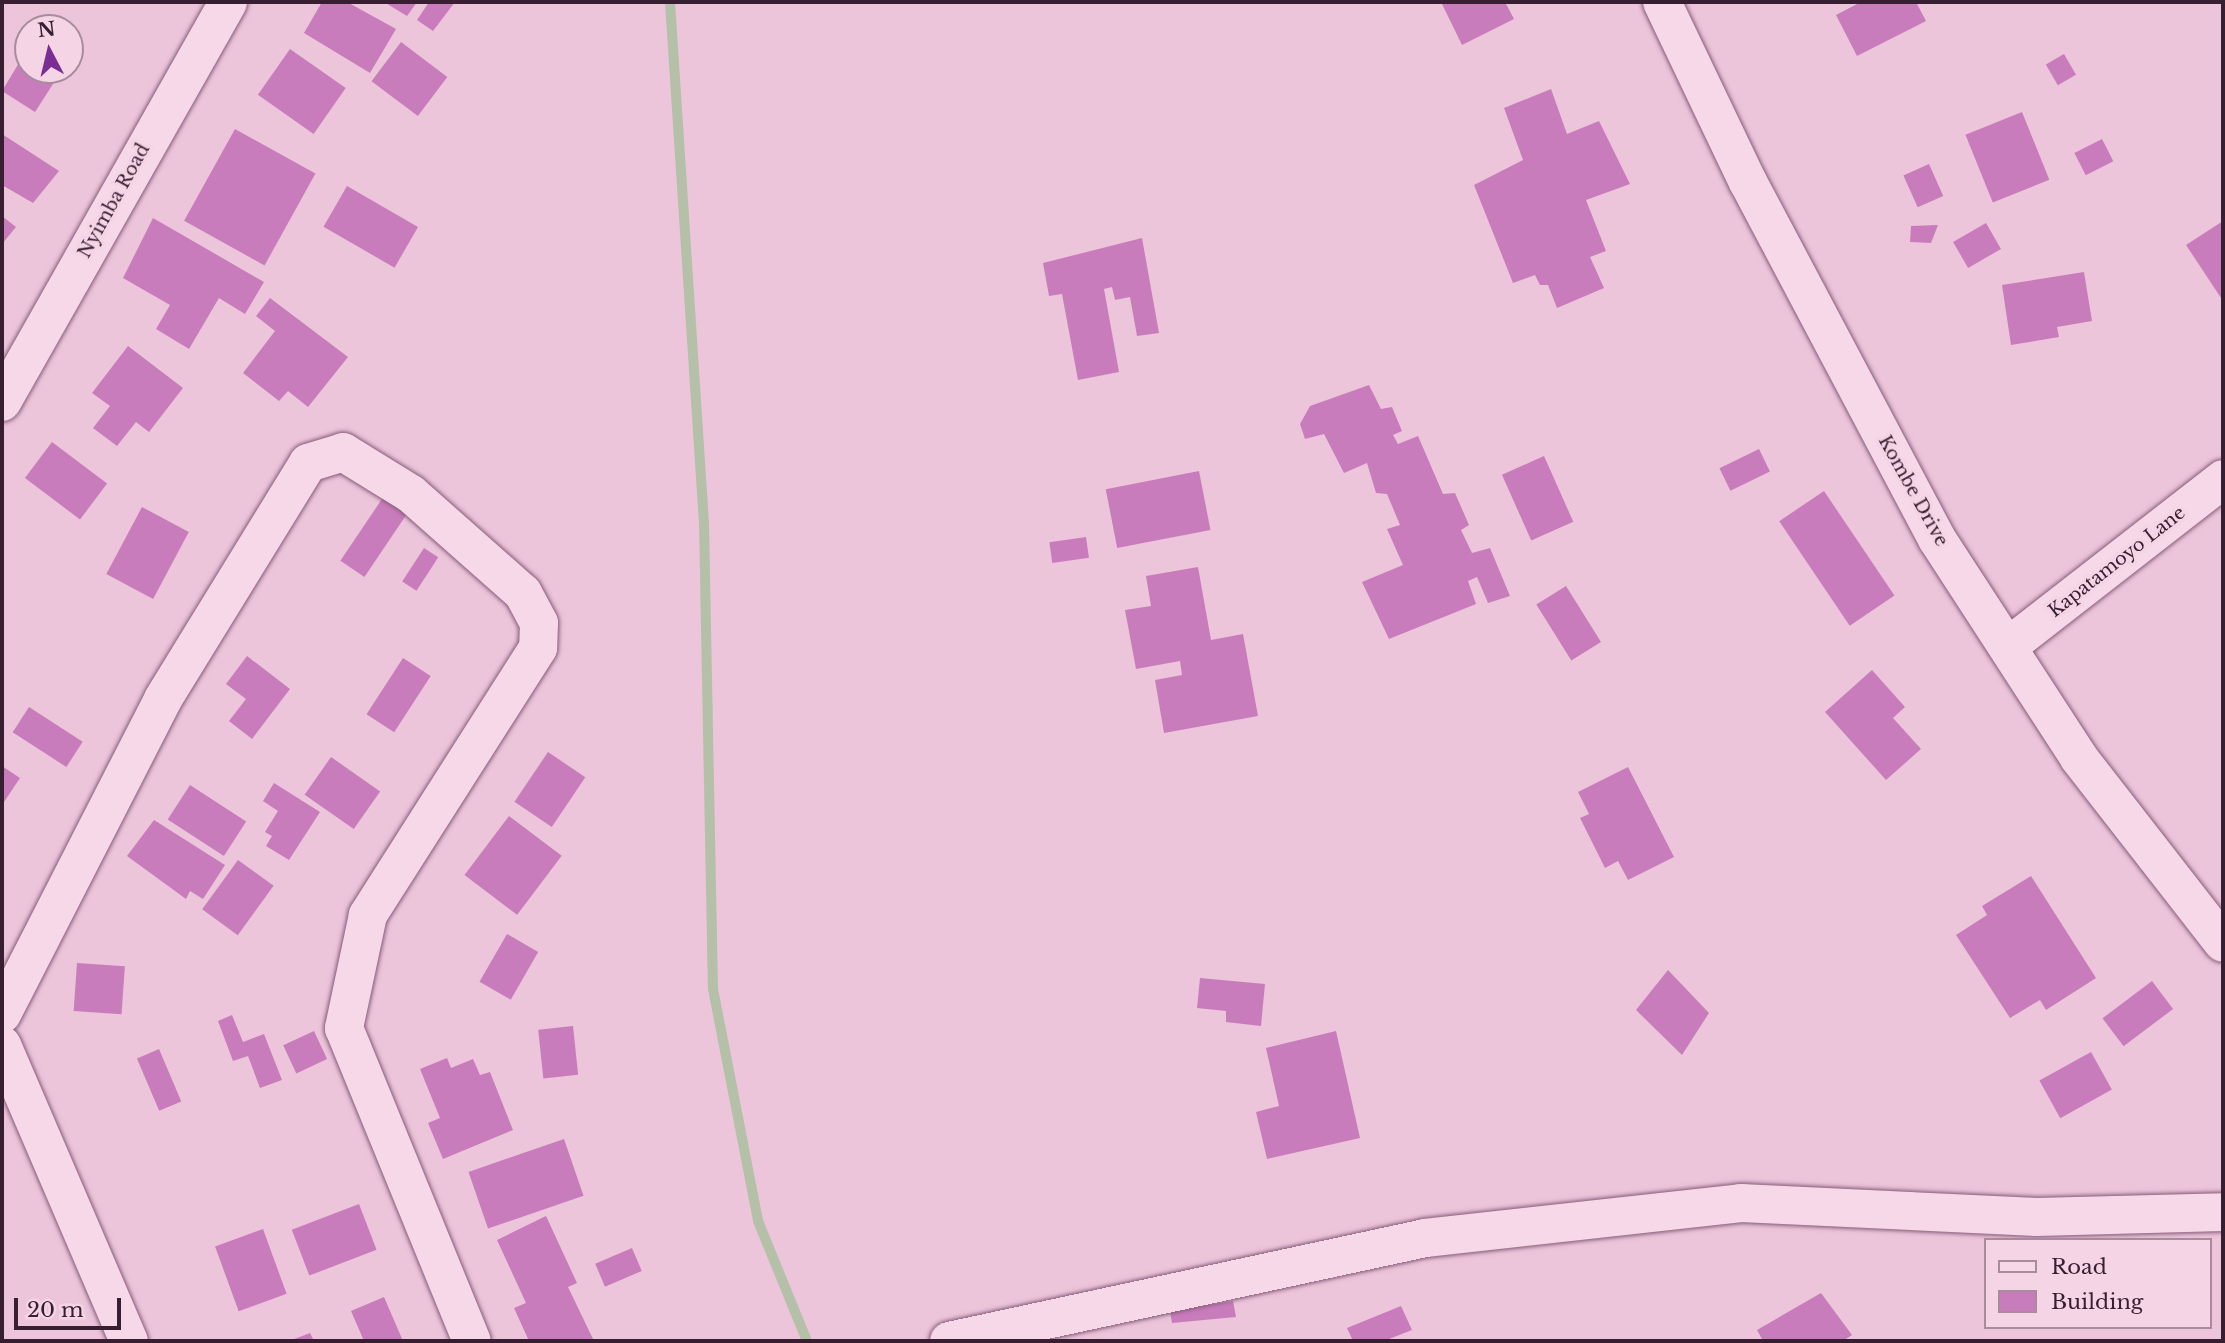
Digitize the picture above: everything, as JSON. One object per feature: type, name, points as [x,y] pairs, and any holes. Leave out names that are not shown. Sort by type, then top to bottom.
[{"type":"street","name":"Nyimba Road","points":[[2,402],[228,2]]},
{"type":"street","name":"Kombe Drive","points":[[1662,2],[1748,182],[1937,539],[2010,645],[2079,758],[2223,943]]},
{"type":"street","points":[[2,1014],[163,699],[308,463],[343,452],[411,494],[523,593],[539,623],[538,648],[368,915],[344,1028],[472,1341]]},
{"type":"street","name":"Kapatamoyo Lane","points":[[2010,645],[2223,479]]},
{"type":"street","points":[[2,1045],[130,1341]]},
{"type":"street","points":[[949,1341],[1425,1238],[1741,1203],[2037,1217],[2223,1212]]},
{"type":"building","points":[[322,2],[347,2],[396,29],[370,73],[304,33]]},
{"type":"building","points":[[384,2],[417,2],[407,16]]},
{"type":"building","points":[[429,2],[455,2],[433,31],[417,20]]},
{"type":"building","points":[[1441,2],[1505,2],[1514,19],[1462,45]]},
{"type":"building","points":[[1861,2],[1916,2],[1926,21],[1857,56],[1836,15]]},
{"type":"building","points":[[401,42],[447,77],[418,116],[372,81]]},
{"type":"building","points":[[290,49],[346,88],[314,134],[258,95]]},
{"type":"building","points":[[2064,54],[2076,75],[2058,85],[2046,64]]},
{"type":"building","points":[[14,71],[14,84],[53,84],[35,112],[2,91]]},
{"type":"building","points":[[1551,89],[1567,134],[1599,121],[1630,184],[1586,200],[1606,251],[1590,257],[1604,288],[1557,308],[1548,285],[1540,285],[1535,275],[1513,283],[1474,185],[1523,160],[1504,108]]},
{"type":"building","points":[[2022,112],[2049,180],[1993,203],[1965,135]]},
{"type":"building","points":[[235,129],[315,174],[265,265],[184,221]]},
{"type":"building","points":[[2,134],[59,171],[33,203],[2,185]]},
{"type":"building","points":[[2102,139],[2113,161],[2086,175],[2074,153]]},
{"type":"building","points":[[1929,164],[1943,196],[1918,207],[1903,175]]},
{"type":"building","points":[[347,186],[418,227],[395,268],[324,227]]},
{"type":"building","points":[[2,216],[16,227],[2,244]]},
{"type":"building","points":[[153,218],[264,282],[245,314],[219,298],[189,349],[156,329],[170,305],[123,278]]},
{"type":"building","points":[[2223,221],[2223,301],[2186,245]]},
{"type":"building","points":[[1986,223],[2001,249],[1968,268],[1953,242]]},
{"type":"building","points":[[1938,225],[1931,243],[1910,242],[1911,226]]},
{"type":"building","points":[[1142,238],[1159,333],[1137,336],[1130,297],[1115,300],[1112,287],[1104,289],[1119,372],[1078,380],[1062,294],[1049,296],[1043,263]]},
{"type":"building","points":[[2084,272],[2092,321],[2057,327],[2059,337],[2011,345],[2002,285]]},
{"type":"building","points":[[270,298],[348,357],[308,407],[288,391],[279,401],[243,373],[275,331],[256,316]]},
{"type":"building","points":[[128,346],[183,388],[149,432],[136,422],[117,446],[93,428],[110,406],[92,393]]},
{"type":"building","points":[[1369,385],[1381,409],[1392,407],[1402,431],[1393,435],[1398,444],[1418,436],[1443,494],[1455,493],[1469,525],[1461,530],[1472,553],[1490,548],[1510,596],[1488,603],[1477,577],[1468,581],[1476,604],[1389,639],[1362,582],[1403,565],[1387,529],[1400,525],[1387,494],[1376,493],[1367,463],[1344,473],[1324,434],[1305,439],[1300,424],[1310,406]]},
{"type":"building","points":[[52,442],[107,484],[80,519],[25,478]]},
{"type":"building","points":[[1759,449],[1770,471],[1730,491],[1719,468]]},
{"type":"building","points":[[1544,456],[1573,522],[1531,540],[1502,475]]},
{"type":"building","points":[[1199,471],[1210,530],[1117,548],[1106,489]]},
{"type":"building","points":[[1824,491],[1894,595],[1850,626],[1779,521]]},
{"type":"building","points":[[384,496],[408,512],[364,577],[340,561]]},
{"type":"building","points":[[142,507],[189,532],[153,599],[106,574]]},
{"type":"building","points":[[1086,537],[1089,558],[1052,563],[1049,542]]},
{"type":"building","points":[[424,548],[438,557],[416,591],[402,582]]},
{"type":"building","points":[[1198,567],[1211,640],[1243,634],[1258,716],[1164,733],[1155,680],[1182,675],[1180,661],[1136,669],[1125,610],[1151,606],[1146,576]]},
{"type":"building","points":[[1566,586],[1601,642],[1571,661],[1536,605]]},
{"type":"building","points":[[247,656],[290,689],[252,739],[229,721],[246,699],[226,684]]},
{"type":"building","points":[[403,658],[431,676],[394,732],[367,714]]},
{"type":"building","points":[[1872,670],[1905,707],[1893,718],[1921,749],[1886,780],[1825,712]]},
{"type":"building","points":[[29,707],[83,742],[66,767],[13,732]]},
{"type":"building","points":[[548,752],[585,777],[552,827],[514,802]]},
{"type":"building","points":[[331,757],[380,791],[354,829],[305,795]]},
{"type":"building","points":[[2,766],[20,778],[2,805]]},
{"type":"building","points":[[1628,767],[1674,857],[1628,880],[1618,861],[1605,868],[1580,818],[1589,814],[1578,792]]},
{"type":"building","points":[[274,783],[320,812],[289,860],[266,846],[272,836],[265,832],[278,811],[263,801]]},
{"type":"building","points":[[190,785],[246,821],[224,856],[168,819]]},
{"type":"building","points":[[509,816],[562,856],[517,915],[464,875]]},
{"type":"building","points":[[154,820],[225,865],[203,899],[190,891],[186,899],[127,856]]},
{"type":"building","points":[[238,860],[274,886],[238,935],[202,909]]},
{"type":"building","points":[[2031,876],[2096,978],[2046,1010],[2040,1000],[2010,1018],[1956,935],[1987,915],[1982,906]]},
{"type":"building","points":[[507,934],[538,952],[511,1000],[480,982]]},
{"type":"building","points":[[77,963],[125,966],[122,1014],[74,1011]]},
{"type":"building","points":[[1668,970],[1709,1013],[1682,1055],[1636,1010]]},
{"type":"building","points":[[1200,978],[1265,984],[1261,1026],[1226,1022],[1226,1011],[1197,1008]]},
{"type":"building","points":[[2152,981],[2173,1009],[2124,1046],[2102,1018]]},
{"type":"building","points":[[232,1015],[243,1042],[264,1034],[282,1080],[260,1088],[248,1056],[233,1061],[218,1021]]},
{"type":"building","points":[[573,1026],[578,1075],[543,1078],[538,1030]]},
{"type":"building","points":[[314,1031],[327,1059],[296,1073],[283,1045]]},
{"type":"building","points":[[1336,1031],[1360,1138],[1267,1159],[1256,1112],[1279,1106],[1266,1048]]},
{"type":"building","points":[[159,1049],[181,1101],[159,1111],[137,1058]]},
{"type":"building","points":[[2091,1052],[2112,1090],[2060,1118],[2039,1081]]},
{"type":"building","points":[[447,1058],[451,1068],[473,1059],[480,1075],[490,1072],[513,1130],[443,1159],[428,1123],[440,1118],[420,1069]]},
{"type":"building","points":[[564,1139],[584,1196],[488,1229],[469,1172]]},
{"type":"building","points":[[359,1204],[377,1250],[309,1276],[292,1230]]},
{"type":"building","points":[[546,1216],[577,1283],[568,1287],[594,1341],[529,1341],[514,1308],[526,1303],[497,1240]]},
{"type":"building","points":[[263,1229],[287,1294],[239,1311],[215,1246]]},
{"type":"building","points":[[632,1248],[642,1271],[605,1287],[595,1264]]},
{"type":"building","points":[[1821,1293],[1852,1335],[1843,1341],[1763,1341],[1757,1330]]},
{"type":"building","points":[[384,1297],[403,1341],[364,1341],[351,1311]]},
{"type":"building","points":[[1233,1301],[1236,1317],[1172,1323],[1170,1311]]},
{"type":"building","points":[[1401,1306],[1412,1330],[1384,1341],[1353,1341],[1347,1328]]},
{"type":"building","points":[[310,1333],[314,1341],[289,1341]]},
{"type":"waterway","points":[[670,2],[704,523],[713,989],[758,1221],[807,1341]]}]
